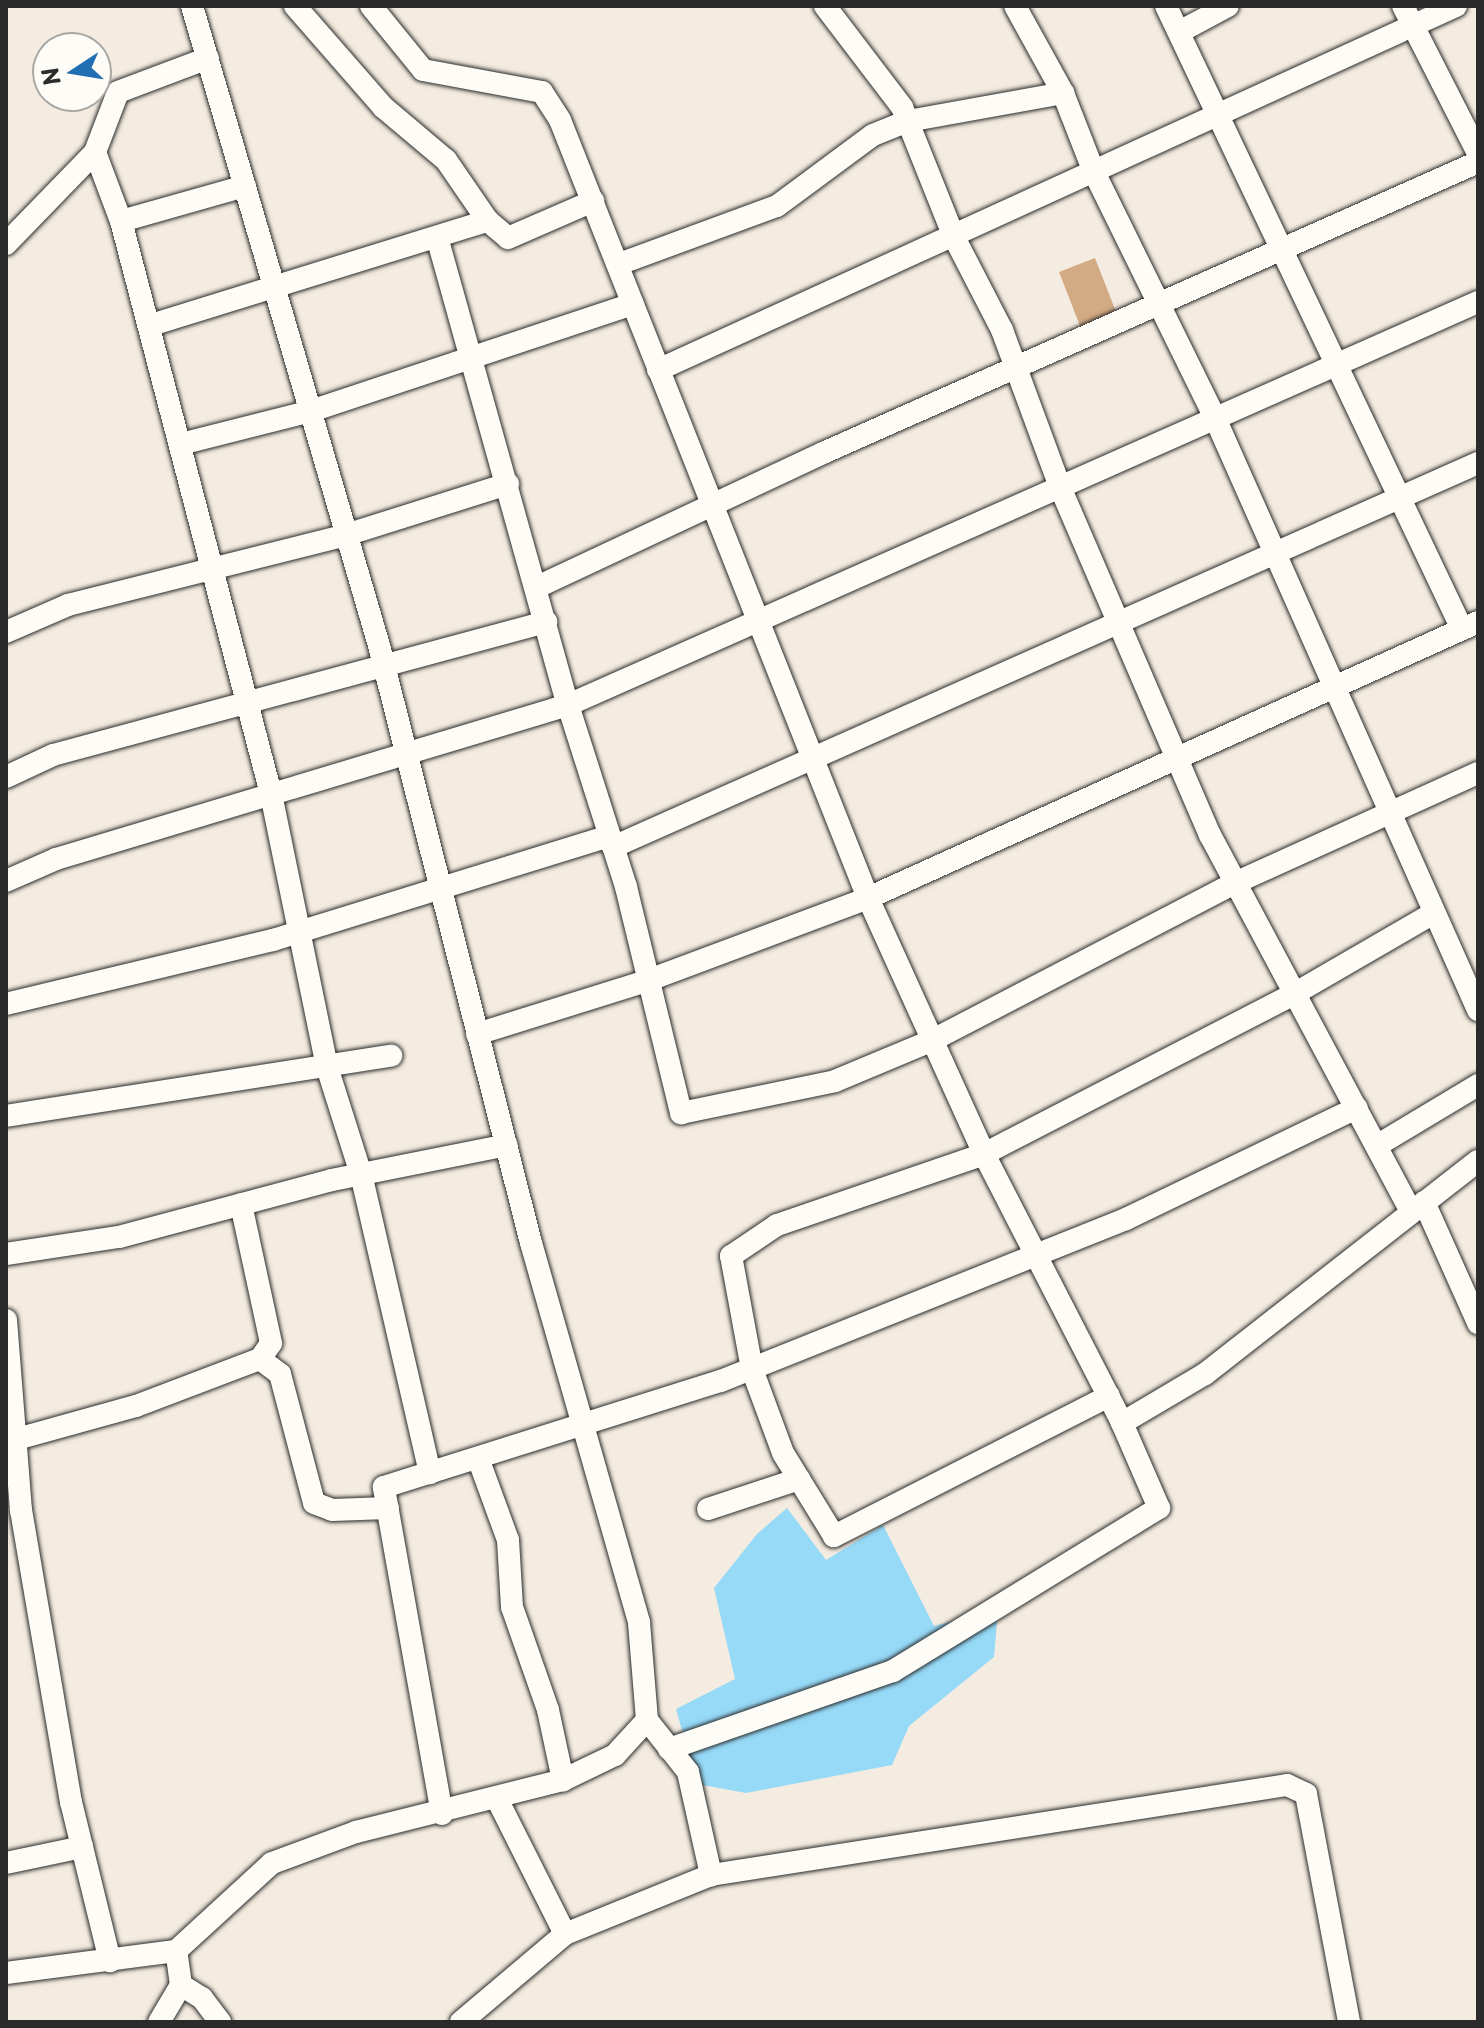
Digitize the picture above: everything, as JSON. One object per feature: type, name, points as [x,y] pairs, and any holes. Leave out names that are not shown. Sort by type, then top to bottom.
[{"type":"street","points":[[295,6],[383,107],[446,160],[488,221],[508,238],[593,201]]},
{"type":"street","points":[[371,6],[423,70],[542,92],[619,264],[658,370],[868,898],[984,1154],[1109,1396],[1159,1508],[893,1671],[669,1749]]},
{"type":"street","points":[[825,6],[908,121],[954,237],[1016,367],[1060,487],[1116,623],[1235,883],[1357,1108],[1418,1206],[1478,1323]]},
{"type":"street","points":[[1015,6],[1063,93],[1094,172],[1162,303],[1387,812],[1476,998]]},
{"type":"street","points":[[477,1034],[649,980],[868,898],[1175,755],[1470,626],[1336,364],[1181,31],[1166,6]]},
{"type":"street","points":[[1181,31],[1228,6]]},
{"type":"street","points":[[658,370],[1218,114],[1408,16],[1456,6]]},
{"type":"street","points":[[196,10],[384,665],[405,754],[443,887],[477,1034],[639,1622],[647,1720],[688,1772],[711,1875]]},
{"type":"street","points":[[1408,16],[1478,153]]},
{"type":"street","points":[[6,244],[95,152],[118,92],[208,58]]},
{"type":"street","points":[[619,264],[777,206],[873,135],[908,121],[1063,93]]},
{"type":"street","points":[[95,152],[121,221],[151,325],[244,703],[271,794],[302,931],[327,1067],[361,1174],[430,1473]]},
{"type":"street","points":[[537,587],[1016,367],[1478,162]]},
{"type":"street","points":[[121,221],[245,186]]},
{"type":"street","points":[[151,325],[488,221]]},
{"type":"street","points":[[437,237],[568,705],[611,841],[681,1113],[835,1081],[933,1040],[1235,883],[1478,773]]},
{"type":"street","points":[[6,881],[56,859],[568,705],[1478,302]]},
{"type":"street","points":[[181,444],[311,411],[633,304]]},
{"type":"street","points":[[6,1004],[302,931],[443,887],[611,841],[813,758],[1478,463]]},
{"type":"street","points":[[6,632],[68,605],[346,535],[508,484]]},
{"type":"street","points":[[6,777],[53,755],[546,622]]},
{"type":"street","points":[[1109,1396],[834,1536],[783,1453],[752,1369],[732,1278],[734,1251],[777,1225],[984,1154],[1294,994],[1434,913]]},
{"type":"street","points":[[6,1116],[391,1056]]},
{"type":"street","points":[[1378,1145],[1478,1085]]},
{"type":"street","points":[[442,1814],[384,1487],[752,1369],[1126,1219],[1357,1108]]},
{"type":"street","points":[[6,1254],[119,1237],[361,1174],[507,1145]]},
{"type":"street","points":[[1122,1423],[1205,1374],[1478,1161]]},
{"type":"street","points":[[11,1442],[136,1406],[260,1359],[271,1343],[241,1204]]},
{"type":"street","points":[[6,1320],[11,1442],[21,1510],[82,1847],[110,1961]]},
{"type":"street","points":[[260,1359],[280,1374],[314,1503],[332,1510],[388,1508]]},
{"type":"street","points":[[478,1458],[508,1540],[512,1607],[548,1710],[563,1780]]},
{"type":"street","points":[[708,1509],[799,1479]]},
{"type":"street","points":[[6,1973],[176,1951],[272,1863],[356,1832],[442,1814],[563,1780],[615,1755],[647,1720]]},
{"type":"street","points":[[461,2022],[565,1934],[711,1875],[1287,1785],[1306,1794],[1349,2022]]},
{"type":"street","points":[[497,1799],[565,1934]]},
{"type":"street","points":[[6,1863],[82,1847]]},
{"type":"street","points":[[159,2022],[181,1985],[176,1951]]},
{"type":"street","points":[[181,1985],[202,1998],[220,2022]]},
{"type":"water","points":[[787,1508],[826,1560],[883,1525],[934,1626],[998,1610],[994,1657],[909,1726],[892,1765],[746,1793],[697,1784],[676,1709],[735,1679],[714,1588],[757,1534]]},
{"type":"building","points":[[1095,258],[1118,317],[1082,331],[1059,272]]}]
